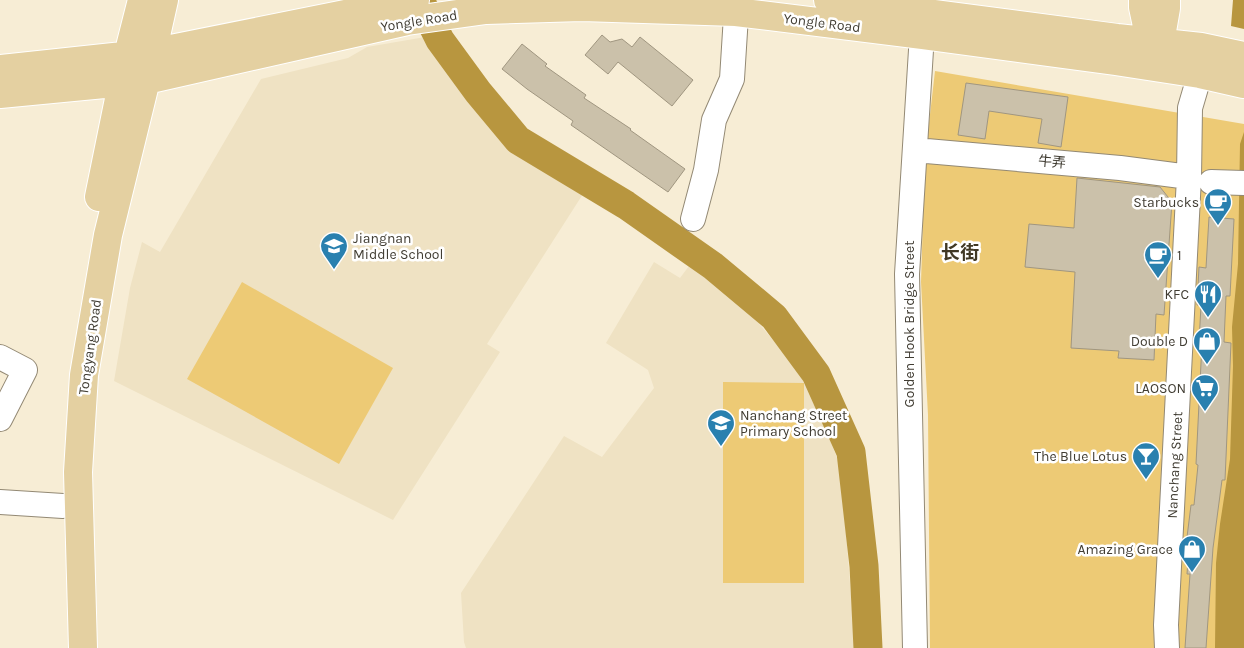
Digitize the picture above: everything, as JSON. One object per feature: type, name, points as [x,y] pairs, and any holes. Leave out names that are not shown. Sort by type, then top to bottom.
[{"type":"main road","points":[[139,54],[142,0]]},
{"type":"main road","points":[[139,54],[164,0]]},
{"type":"main road","name":"Yongle Road","points":[[828,0],[1155,51],[1202,47],[1244,56]]},
{"type":"main road","points":[[1143,0],[1155,51]]},
{"type":"main road","points":[[1155,51],[1166,0]]},
{"type":"main road","name":"Yongle Road","points":[[0,69],[139,54],[414,7],[465,14],[486,10],[582,7],[737,6],[923,16]]},
{"type":"main road","name":"Yongle Road","points":[[0,94],[134,81],[414,7]]},
{"type":"main road","name":"Yongle Road","points":[[1155,51],[1200,74],[1244,84]]},
{"type":"main road","name":"Tongyang Road","points":[[83,648],[78,472],[84,374],[139,54]]},
{"type":"main road","name":"Tongyang Road","points":[[66,648],[62,472],[68,373],[92,232],[134,81]]},
{"type":"street","points":[[693,219],[706,170],[714,120],[732,79],[737,6]]},
{"type":"street","name":"Golden Hook Bridge Street","points":[[914,648],[907,274],[923,16]]},
{"type":"street","name":"Nanchang Street","points":[[1167,648],[1166,625],[1200,179],[1190,108],[1200,74]]},
{"type":"street","name":"牛弄","points":[[914,150],[1120,168],[1244,183]]},
{"type":"street","points":[[0,357],[25,370],[0,418]]},
{"type":"street","points":[[0,502],[63,506]]},
{"type":"shaded area","points":[[1233,0],[1244,0],[1244,29],[1231,26]]},
{"type":"shaded area","name":"Jiangnan Middle School","points":[[437,35],[460,83],[504,133],[583,194],[487,344],[500,352],[393,520],[114,381],[130,288],[142,242],[160,252],[261,79],[348,58],[367,47]]},
{"type":"shaded area","points":[[935,71],[1244,124],[1244,648],[930,648],[928,415],[921,282],[925,158]]},
{"type":"shaded area","points":[[1244,132],[1244,648],[1215,648],[1216,563],[1230,459],[1233,366],[1232,327],[1238,264],[1240,144]]},
{"type":"shaded area","name":"Nanchang Street Primary School","points":[[654,262],[680,278],[692,262],[723,286],[755,319],[797,368],[841,468],[855,648],[466,648],[461,593],[564,436],[602,457],[654,388],[648,370],[606,343]]},
{"type":"shaded area","points":[[242,282],[393,368],[339,464],[187,379]]},
{"type":"shaded area","points":[[723,382],[804,383],[804,583],[723,583]]},
{"type":"building","points":[[602,35],[610,42],[622,39],[632,47],[640,37],[693,80],[672,106],[618,62],[608,74],[585,55]]},
{"type":"building","points":[[522,44],[547,64],[545,66],[586,95],[584,98],[631,129],[685,169],[668,192],[571,125],[573,121],[502,69]]},
{"type":"building","points":[[966,83],[1068,97],[1061,147],[1038,143],[1042,119],[989,111],[985,139],[958,135]]},
{"type":"building","points":[[1077,178],[1160,187],[1172,202],[1164,315],[1156,314],[1154,360],[1118,358],[1119,351],[1071,348],[1075,272],[1025,267],[1029,224],[1074,228]]},
{"type":"building","points":[[1209,217],[1234,219],[1230,296],[1226,296],[1224,342],[1231,343],[1225,480],[1222,480],[1213,548],[1206,648],[1185,648],[1190,574],[1187,574],[1189,546],[1186,545],[1191,505],[1194,505],[1198,465],[1196,464],[1202,343],[1199,343],[1201,305],[1197,305],[1199,267],[1206,268]]},
{"type":"waterway","points":[[420,0],[440,40],[478,92],[518,140],[626,205],[713,266],[774,317],[816,374],[851,452],[864,566],[868,648]]},
{"type":"place","name":"Starbucks","points":[[1218,226]]},
{"type":"place","name":"Jiangnan Middle School","points":[[334,270]]},
{"type":"place","name":"1","points":[[1158,279]]},
{"type":"place","name":"KFC","points":[[1208,318]]},
{"type":"place","name":"Double D","points":[[1207,365]]},
{"type":"place","name":"LAOSON","points":[[1205,412]]},
{"type":"place","name":"Nanchang Street Primary School","points":[[721,447]]},
{"type":"place","name":"The Blue Lotus","points":[[1146,480]]},
{"type":"place","name":"Amazing Grace","points":[[1192,573]]},
{"type":"district","name":"长街","points":[[960,253]]}]
